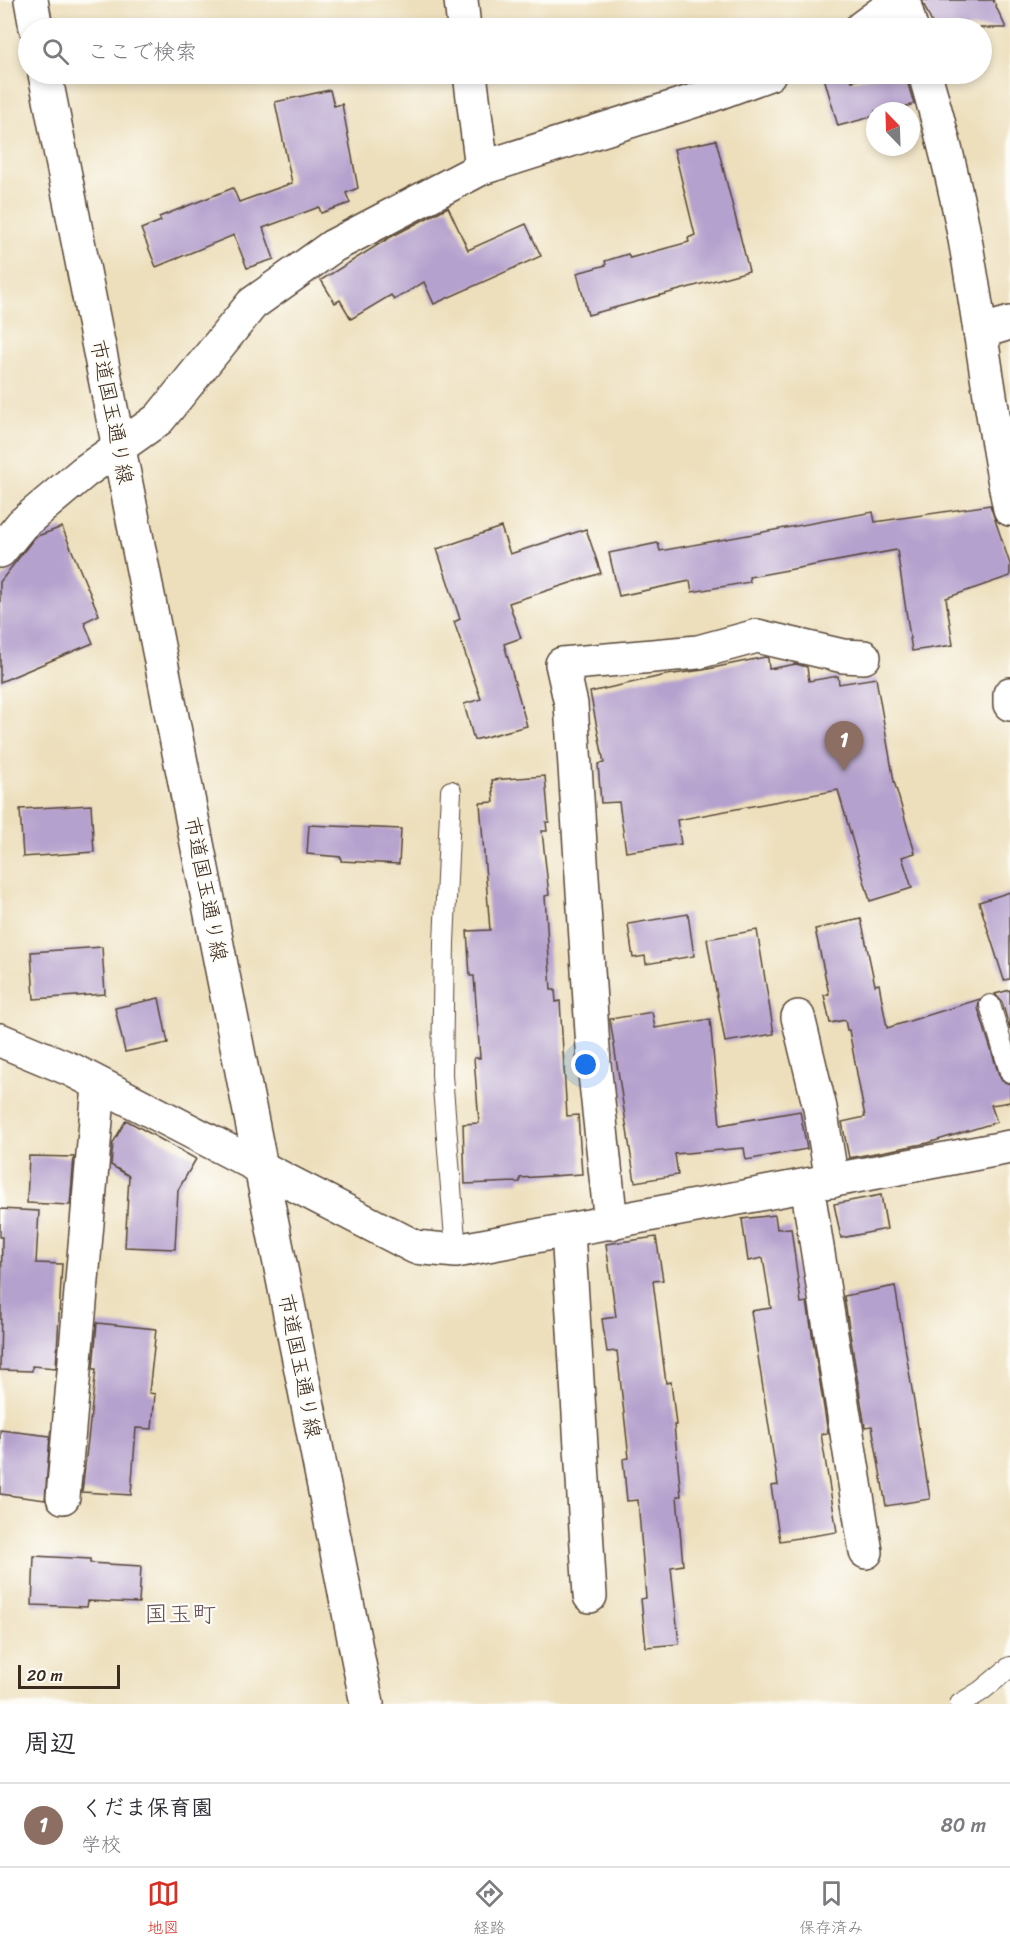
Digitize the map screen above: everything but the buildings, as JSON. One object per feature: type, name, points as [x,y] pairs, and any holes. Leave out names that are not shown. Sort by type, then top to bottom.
[{"type":"street","points":[[31,0],[34,18]]},
{"type":"street","points":[[460,0],[463,18]]},
{"type":"street","points":[[875,18],[901,0],[907,18]]},
{"type":"street","name":"市道国玉通り線","points":[[47,84],[367,1704]]},
{"type":"street","points":[[471,84],[482,168]]},
{"type":"street","points":[[0,551],[22,524],[84,472],[159,419],[252,304],[333,246],[482,168],[742,84]]},
{"type":"street","points":[[928,84],[945,141],[964,233],[995,327],[996,445],[1010,509]]},
{"type":"street","points":[[610,1223],[594,1064],[571,704],[562,664],[698,652],[757,636],[843,656],[864,657]]},
{"type":"street","points":[[1010,694],[1010,704]]},
{"type":"street","points":[[798,1017],[820,1107],[820,1183],[867,1552]]},
{"type":"street","points":[[0,1040],[72,1070],[99,1086],[415,1247],[456,1251],[1010,1147]]},
{"type":"street","points":[[63,1497],[99,1086]]},
{"type":"street","points":[[568,1231],[590,1596]]},
{"type":"lane","points":[[451,791],[444,942],[442,1075],[456,1251]]},
{"type":"lane","points":[[990,1005],[1010,1072]]},
{"type":"lane","points":[[960,1704],[981,1691],[1010,1667]]},
{"type":"place","name":"くだま保育園","points":[[844,771]]},
{"type":"district","name":"国玉町","points":[[180,1614]]}]
